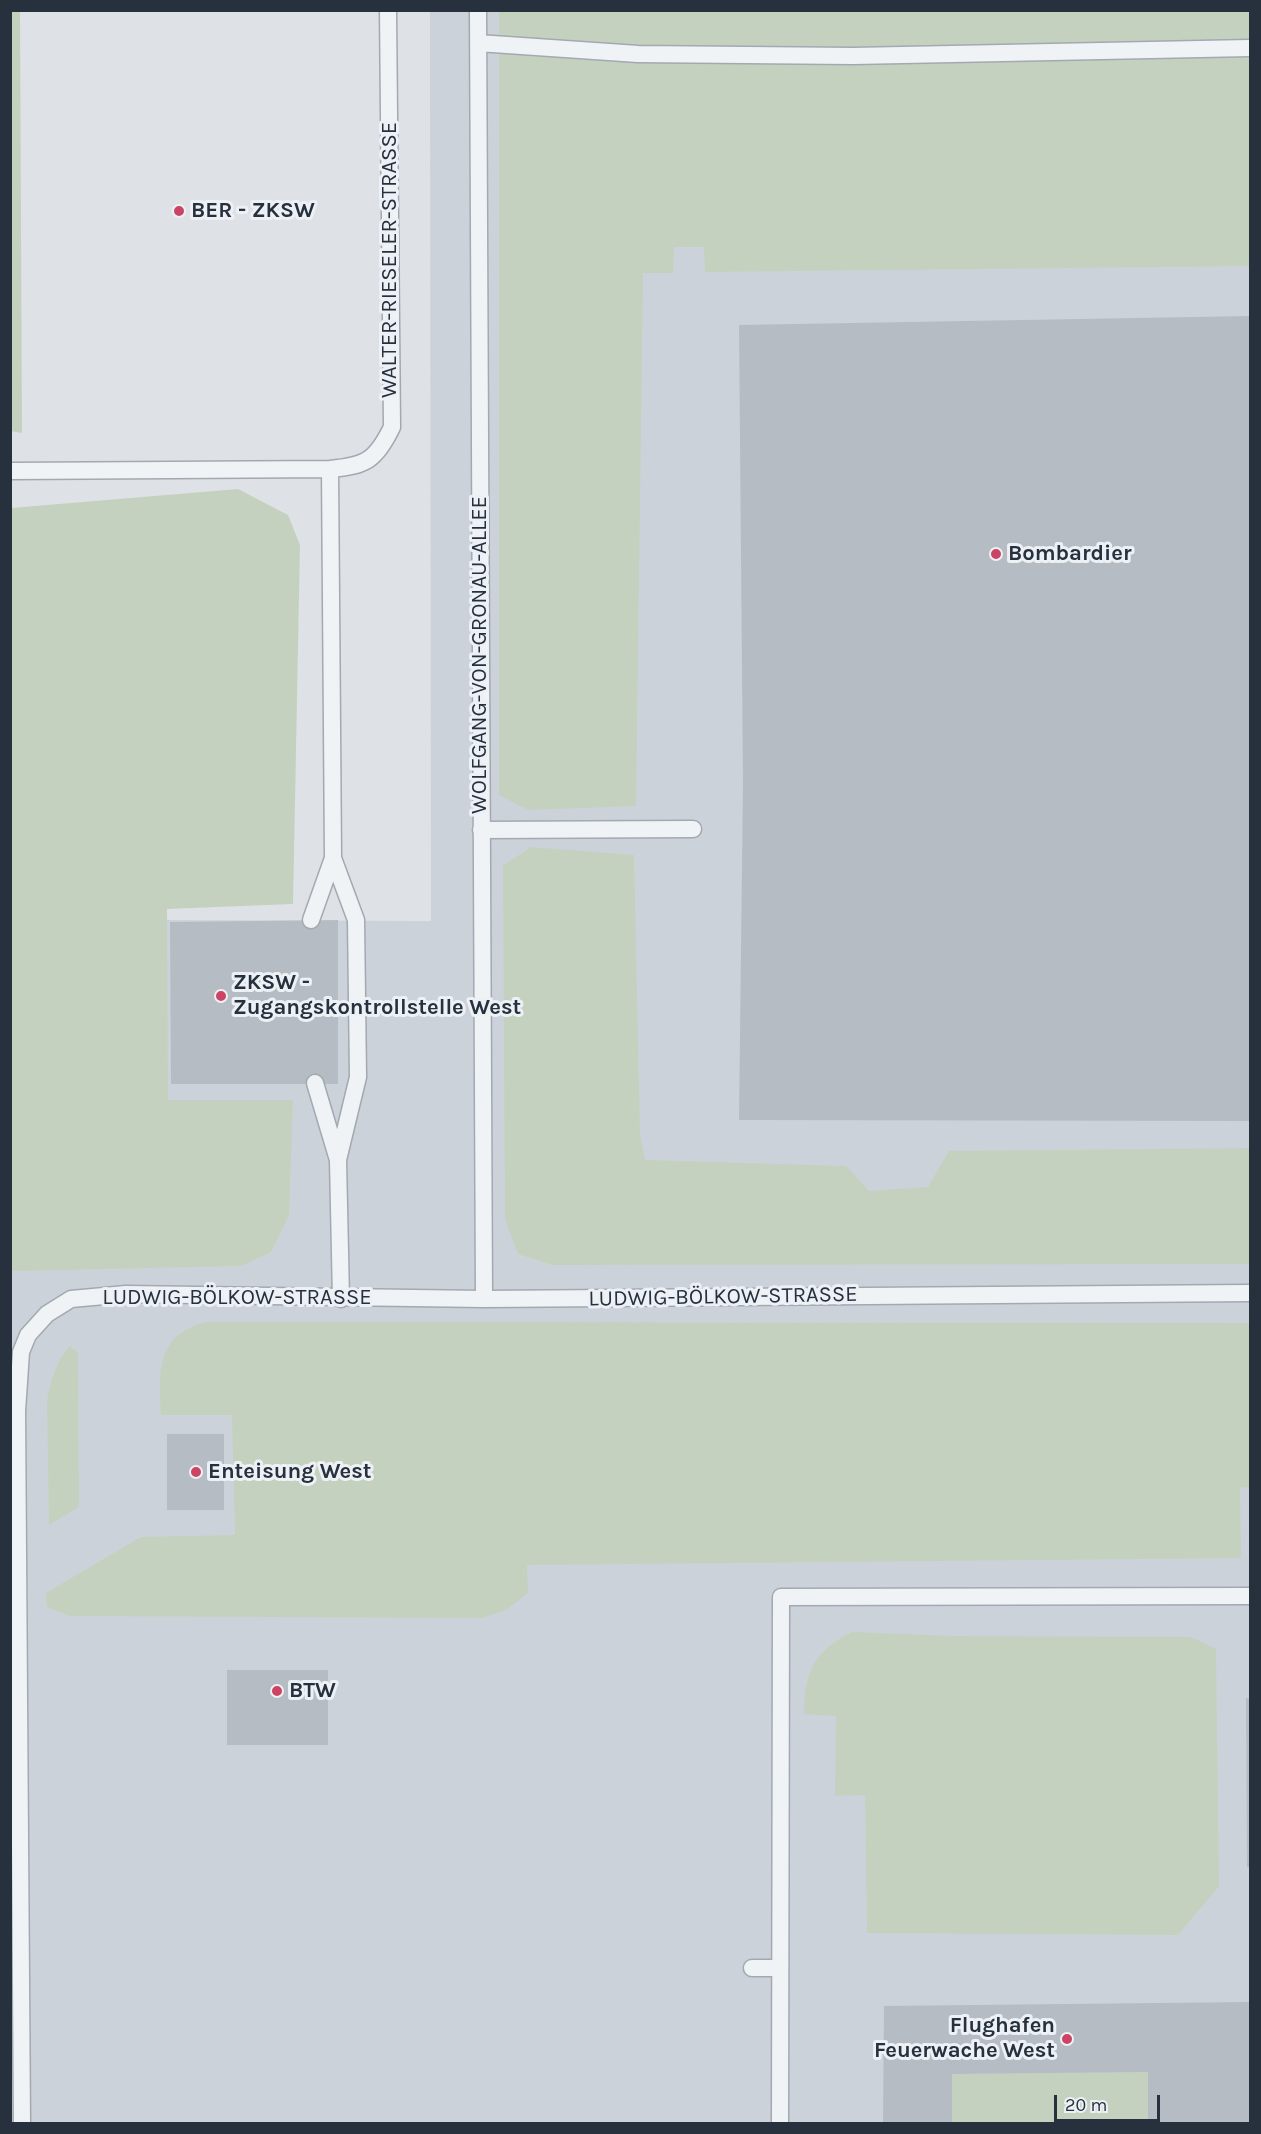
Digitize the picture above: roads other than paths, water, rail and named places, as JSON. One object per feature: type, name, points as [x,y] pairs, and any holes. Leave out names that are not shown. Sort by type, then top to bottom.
[{"type":"lane","name":"WALTER-RIESELER-STRASSE","points":[[10,471],[330,469],[357,466],[380,452],[392,427],[388,10]]},
{"type":"lane","name":"WOLFGANG-VON-GRONAU-ALLEE","points":[[478,10],[484,1299]]},
{"type":"lane","points":[[478,43],[638,54],[853,56],[1251,48]]},
{"type":"lane","points":[[330,469],[333,858],[356,920],[358,1077],[338,1160],[341,1299]]},
{"type":"lane","points":[[481,830],[693,830]]},
{"type":"lane","points":[[310,920],[333,858]]},
{"type":"lane","points":[[315,1083],[338,1160]]},
{"type":"lane","name":"LUDWIG-BÖLKOW-STRASSE","points":[[22,2124],[17,1411],[21,1352],[28,1335],[47,1314],[70,1299],[126,1294],[341,1299],[484,1299],[1251,1293]]},
{"type":"lane","points":[[780,2124],[781,1597],[1251,1596]]},
{"type":"lane","points":[[752,1968],[779,1968]]},
{"type":"place","name":"BER - ZKSW","points":[[179,211]]},
{"type":"place","name":"Bombardier","points":[[996,554]]},
{"type":"place","name":"ZKSW - Zugangskontrollstelle West","points":[[221,996]]},
{"type":"place","name":"Enteisung West","points":[[196,1472]]},
{"type":"place","name":"BTW","points":[[277,1691]]},
{"type":"place","name":"Flughafen Feuerwache West","points":[[1067,2039]]}]
